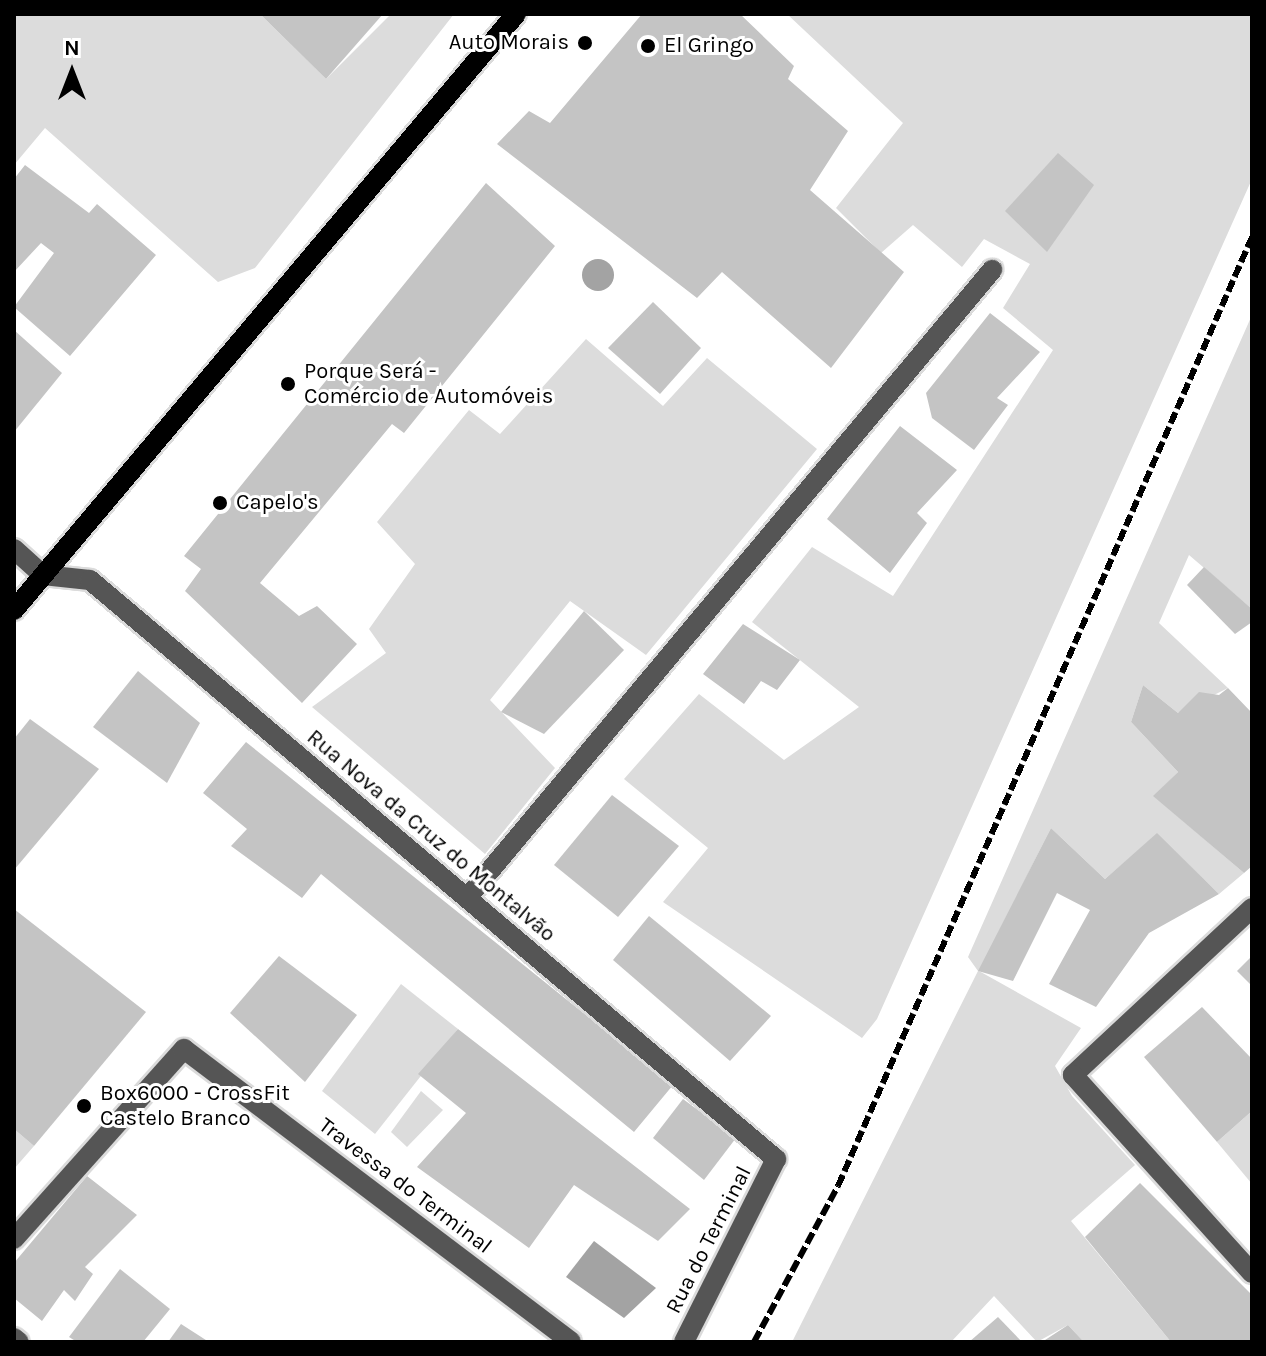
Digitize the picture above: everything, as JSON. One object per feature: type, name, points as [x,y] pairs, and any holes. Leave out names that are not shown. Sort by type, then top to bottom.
[{"type":"main road","points":[[14,610],[516,14]]},
{"type":"street","points":[[467,898],[992,270]]},
{"type":"street","points":[[14,549],[43,575]]},
{"type":"street","name":"Rua Nova da Cruz do Montalvão","points":[[43,575],[90,580],[776,1159]]},
{"type":"street","points":[[1252,908],[1073,1075],[1252,1273]]},
{"type":"street","name":"Travessa do Terminal","points":[[14,1239],[184,1049],[571,1342]]},
{"type":"street","name":"Rua do Terminal","points":[[684,1342],[776,1159]]},
{"type":"street","points":[[14,1338],[19,1342]]},
{"type":"shaded area","points":[[14,14],[260,14],[326,79],[391,14],[454,14],[255,268],[218,282],[45,128],[14,165]]},
{"type":"shaded area","points":[[787,14],[1252,14],[1252,179],[877,1019],[862,1038],[663,902],[708,848],[624,779],[699,694],[784,760],[859,707],[752,622],[812,547],[893,596],[1053,350],[1003,308],[1030,264],[984,239],[962,267],[913,225],[881,253],[836,208],[903,123]]},
{"type":"shaded area","points":[[598,259],[610,263],[614,275],[610,287],[598,291],[586,287],[582,275],[586,263]]},
{"type":"shaded area","points":[[1252,315],[1252,609],[1189,555],[1159,623],[1228,688],[1178,713],[1143,685],[1131,722],[1178,772],[1154,796],[1244,873],[1219,894],[1157,834],[1105,879],[1051,828],[979,971],[1081,1028],[1055,1066],[1072,1096],[1135,1165],[1071,1221],[1171,1342],[1084,1342],[1068,1325],[1037,1342],[994,1296],[951,1342],[792,1342],[978,971],[968,957]]},
{"type":"shaded area","points":[[586,339],[663,406],[707,358],[817,449],[646,655],[570,601],[490,700],[555,768],[485,854],[312,707],[386,653],[369,629],[415,564],[377,522],[469,410],[500,434]]},
{"type":"shaded area","points":[[401,984],[458,1029],[375,1134],[322,1091]]},
{"type":"shaded area","points":[[421,1091],[443,1110],[407,1147],[391,1132]]},
{"type":"shaded area","points":[[1252,1111],[1252,1184],[1217,1142]]},
{"type":"shaded area","points":[[14,1129],[34,1146],[14,1169]]},
{"type":"shaded area","points":[[594,1241],[656,1288],[624,1318],[566,1277]]},
{"type":"building","points":[[260,14],[383,14],[326,79]]},
{"type":"building","points":[[642,14],[740,14],[794,66],[788,79],[848,131],[810,190],[904,272],[831,368],[722,272],[697,298],[497,144],[529,111],[550,123]]},
{"type":"building","points":[[1058,153],[1094,185],[1047,252],[1005,211]]},
{"type":"building","points":[[25,165],[89,213],[97,204],[156,255],[70,356],[14,307],[54,253],[41,243],[14,272],[14,179]]},
{"type":"building","points":[[486,183],[555,246],[404,433],[392,424],[260,583],[299,616],[317,606],[357,644],[302,703],[185,591],[201,569],[184,556]]},
{"type":"building","points":[[653,302],[701,348],[660,394],[608,348]]},
{"type":"building","points":[[990,313],[1040,352],[997,398],[1008,405],[974,450],[932,418],[926,393]]},
{"type":"building","points":[[14,330],[62,373],[14,432]]},
{"type":"building","points":[[900,426],[957,470],[917,513],[927,523],[890,573],[827,519]]},
{"type":"building","points":[[1204,567],[1252,609],[1252,622],[1235,634],[1187,585]]},
{"type":"building","points":[[584,611],[624,650],[544,734],[501,712]]},
{"type":"building","points":[[743,624],[800,660],[777,690],[761,681],[744,704],[703,674]]},
{"type":"building","points":[[138,671],[200,723],[167,783],[93,727]]},
{"type":"building","points":[[1143,685],[1178,713],[1199,692],[1219,695],[1228,688],[1252,713],[1252,866],[1244,873],[1153,796],[1178,772],[1131,722]]},
{"type":"building","points":[[30,719],[99,769],[14,870],[14,739]]},
{"type":"building","points":[[246,742],[673,1085],[634,1132],[321,874],[302,898],[231,846],[247,829],[203,793]]},
{"type":"building","points":[[612,795],[679,846],[618,917],[554,865]]},
{"type":"building","points":[[1051,828],[1105,879],[1157,833],[1219,894],[1149,933],[1096,1007],[1049,984],[1090,910],[1057,893],[1013,981],[978,971]]},
{"type":"building","points":[[14,909],[146,1012],[34,1146],[14,1129]]},
{"type":"building","points":[[649,916],[771,1016],[730,1061],[613,960]]},
{"type":"building","points":[[279,956],[357,1015],[305,1082],[230,1013]]},
{"type":"building","points":[[1252,956],[1252,986],[1237,971]]},
{"type":"building","points":[[1202,1007],[1252,1059],[1252,1111],[1217,1142],[1144,1057]]},
{"type":"building","points":[[458,1029],[690,1209],[658,1241],[574,1185],[529,1248],[417,1167],[466,1113],[418,1074]]},
{"type":"building","points":[[683,1099],[736,1138],[704,1180],[653,1138]]},
{"type":"building","points":[[87,1176],[137,1215],[85,1267],[93,1274],[75,1301],[64,1290],[42,1321],[14,1298],[14,1263]]},
{"type":"building","points":[[1140,1183],[1252,1295],[1252,1342],[1171,1342],[1085,1237]]},
{"type":"building","points":[[120,1269],[170,1309],[143,1342],[77,1342],[69,1337]]},
{"type":"building","points":[[998,1317],[1022,1342],[969,1342]]},
{"type":"building","points":[[181,1324],[209,1342],[168,1342]]},
{"type":"building","points":[[1068,1325],[1084,1342],[1042,1342]]},
{"type":"railway","points":[[754,1342],[838,1186],[1252,237]]},
{"type":"place","name":"Auto Morais","points":[[585,43]]},
{"type":"place","name":"El Gringo","points":[[648,46]]},
{"type":"place","name":"Porque Será - Comércio de Automóveis","points":[[288,384]]},
{"type":"place","name":"Capelo's","points":[[220,503]]},
{"type":"place","name":"Box6000 - CrossFit Castelo Branco","points":[[84,1106]]}]
